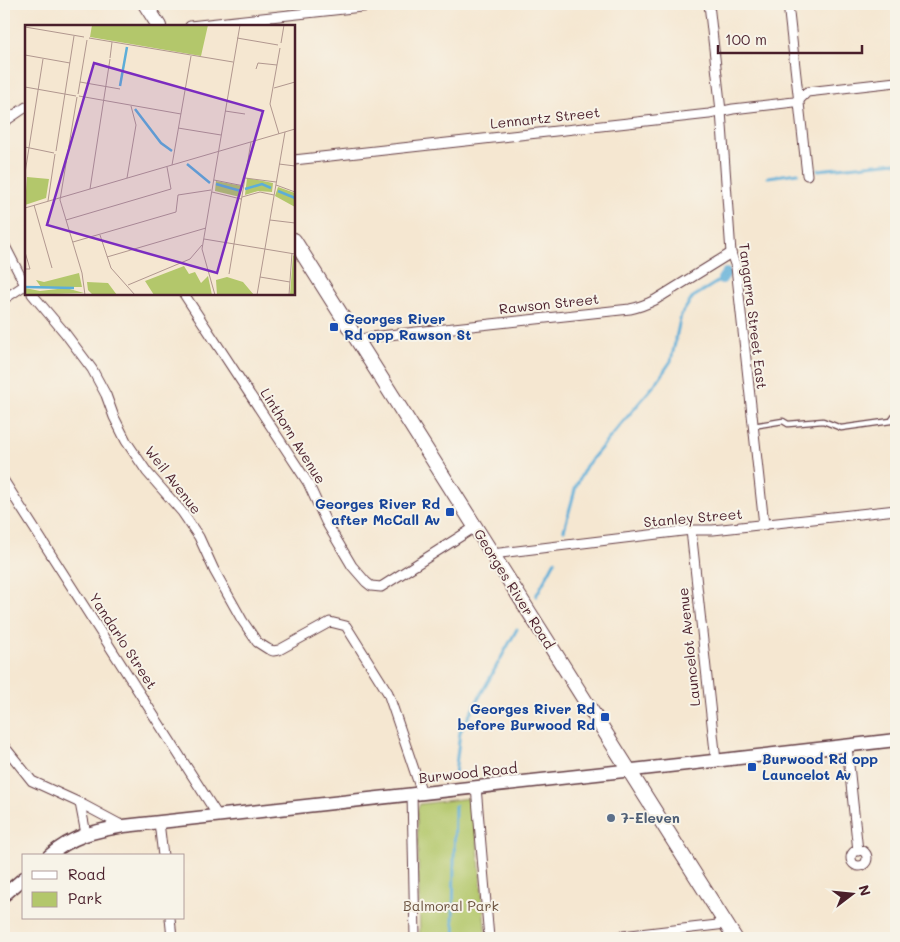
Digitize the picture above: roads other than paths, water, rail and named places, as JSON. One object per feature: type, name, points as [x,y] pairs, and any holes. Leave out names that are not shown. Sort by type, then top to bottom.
[{"type":"main road","points":[[145,4],[158,25]]},
{"type":"main road","name":"Georges River Road","points":[[295,242],[735,938]]},
{"type":"main road","name":"Burwood Road","points":[[52,854],[66,843],[86,834],[124,826],[896,740]]},
{"type":"main road","points":[[4,895],[22,880]]},
{"type":"street","points":[[199,25],[388,4]]},
{"type":"street","name":"Tangarra Street East","points":[[709,4],[721,111],[731,253],[736,268],[764,524]]},
{"type":"street","points":[[788,4],[807,175]]},
{"type":"street","name":"Lennartz Street","points":[[295,160],[709,114],[799,100],[807,92],[896,82]]},
{"type":"street","points":[[4,122],[25,108]]},
{"type":"street","points":[[4,244],[25,284]]},
{"type":"street","name":"Rawson Street","points":[[357,340],[640,307],[656,300],[731,253]]},
{"type":"street","points":[[4,299],[25,287]]},
{"type":"street","name":"Weil Avenue","points":[[33,295],[92,369],[106,394],[114,417],[126,441],[147,472],[182,512],[199,537],[214,570],[237,612],[257,642],[273,651],[279,650],[330,622],[346,626],[388,693],[417,794]]},
{"type":"street","name":"Linthorn Avenue","points":[[185,295],[308,483],[326,522],[352,566],[371,586],[381,587],[475,527]]},
{"type":"street","name":"Yandarlo Street","points":[[4,481],[218,816]]},
{"type":"street","name":"Stanley Street","points":[[492,554],[690,530],[713,530],[896,510]]},
{"type":"street","name":"Launcelot Avenue","points":[[690,530],[716,761]]},
{"type":"street","points":[[4,746],[32,782],[80,803],[124,826]]},
{"type":"street","points":[[847,746],[858,851]]},
{"type":"street","points":[[476,787],[489,938]]},
{"type":"street","points":[[415,938],[417,794]]},
{"type":"street","points":[[80,803],[86,834]]},
{"type":"street","points":[[159,822],[163,854]]},
{"type":"street","points":[[170,920],[172,938]]},
{"type":"street","points":[[605,938],[726,924]]},
{"type":"lane","points":[[753,426],[783,422],[788,424],[823,421],[841,428],[892,421],[896,414]]},
{"type":"waterway","points":[[818,170],[896,162]]},
{"type":"waterway","points":[[768,177],[798,173]]},
{"type":"waterway","points":[[722,279],[726,273]]},
{"type":"waterway","points":[[564,530],[576,486],[586,466],[656,383],[671,361],[681,315],[693,297],[722,279]]},
{"type":"waterway","points":[[536,596],[555,561]]},
{"type":"waterway","points":[[455,774],[460,732],[517,629]]},
{"type":"waterway","points":[[455,806],[453,921],[457,938]]},
{"type":"place","name":"Georges River Rd opp Rawson St","points":[[334,327]]},
{"type":"place","name":"Georges River Rd after McCall Av","points":[[450,512]]},
{"type":"place","name":"Georges River Rd before Burwood Rd","points":[[605,717]]},
{"type":"place","name":"Burwood Rd opp Launcelot Av","points":[[752,767]]},
{"type":"place","name":"7-Eleven","points":[[611,818]]},
{"type":"park label","name":"Balmoral Park","points":[[451,906]]}]
